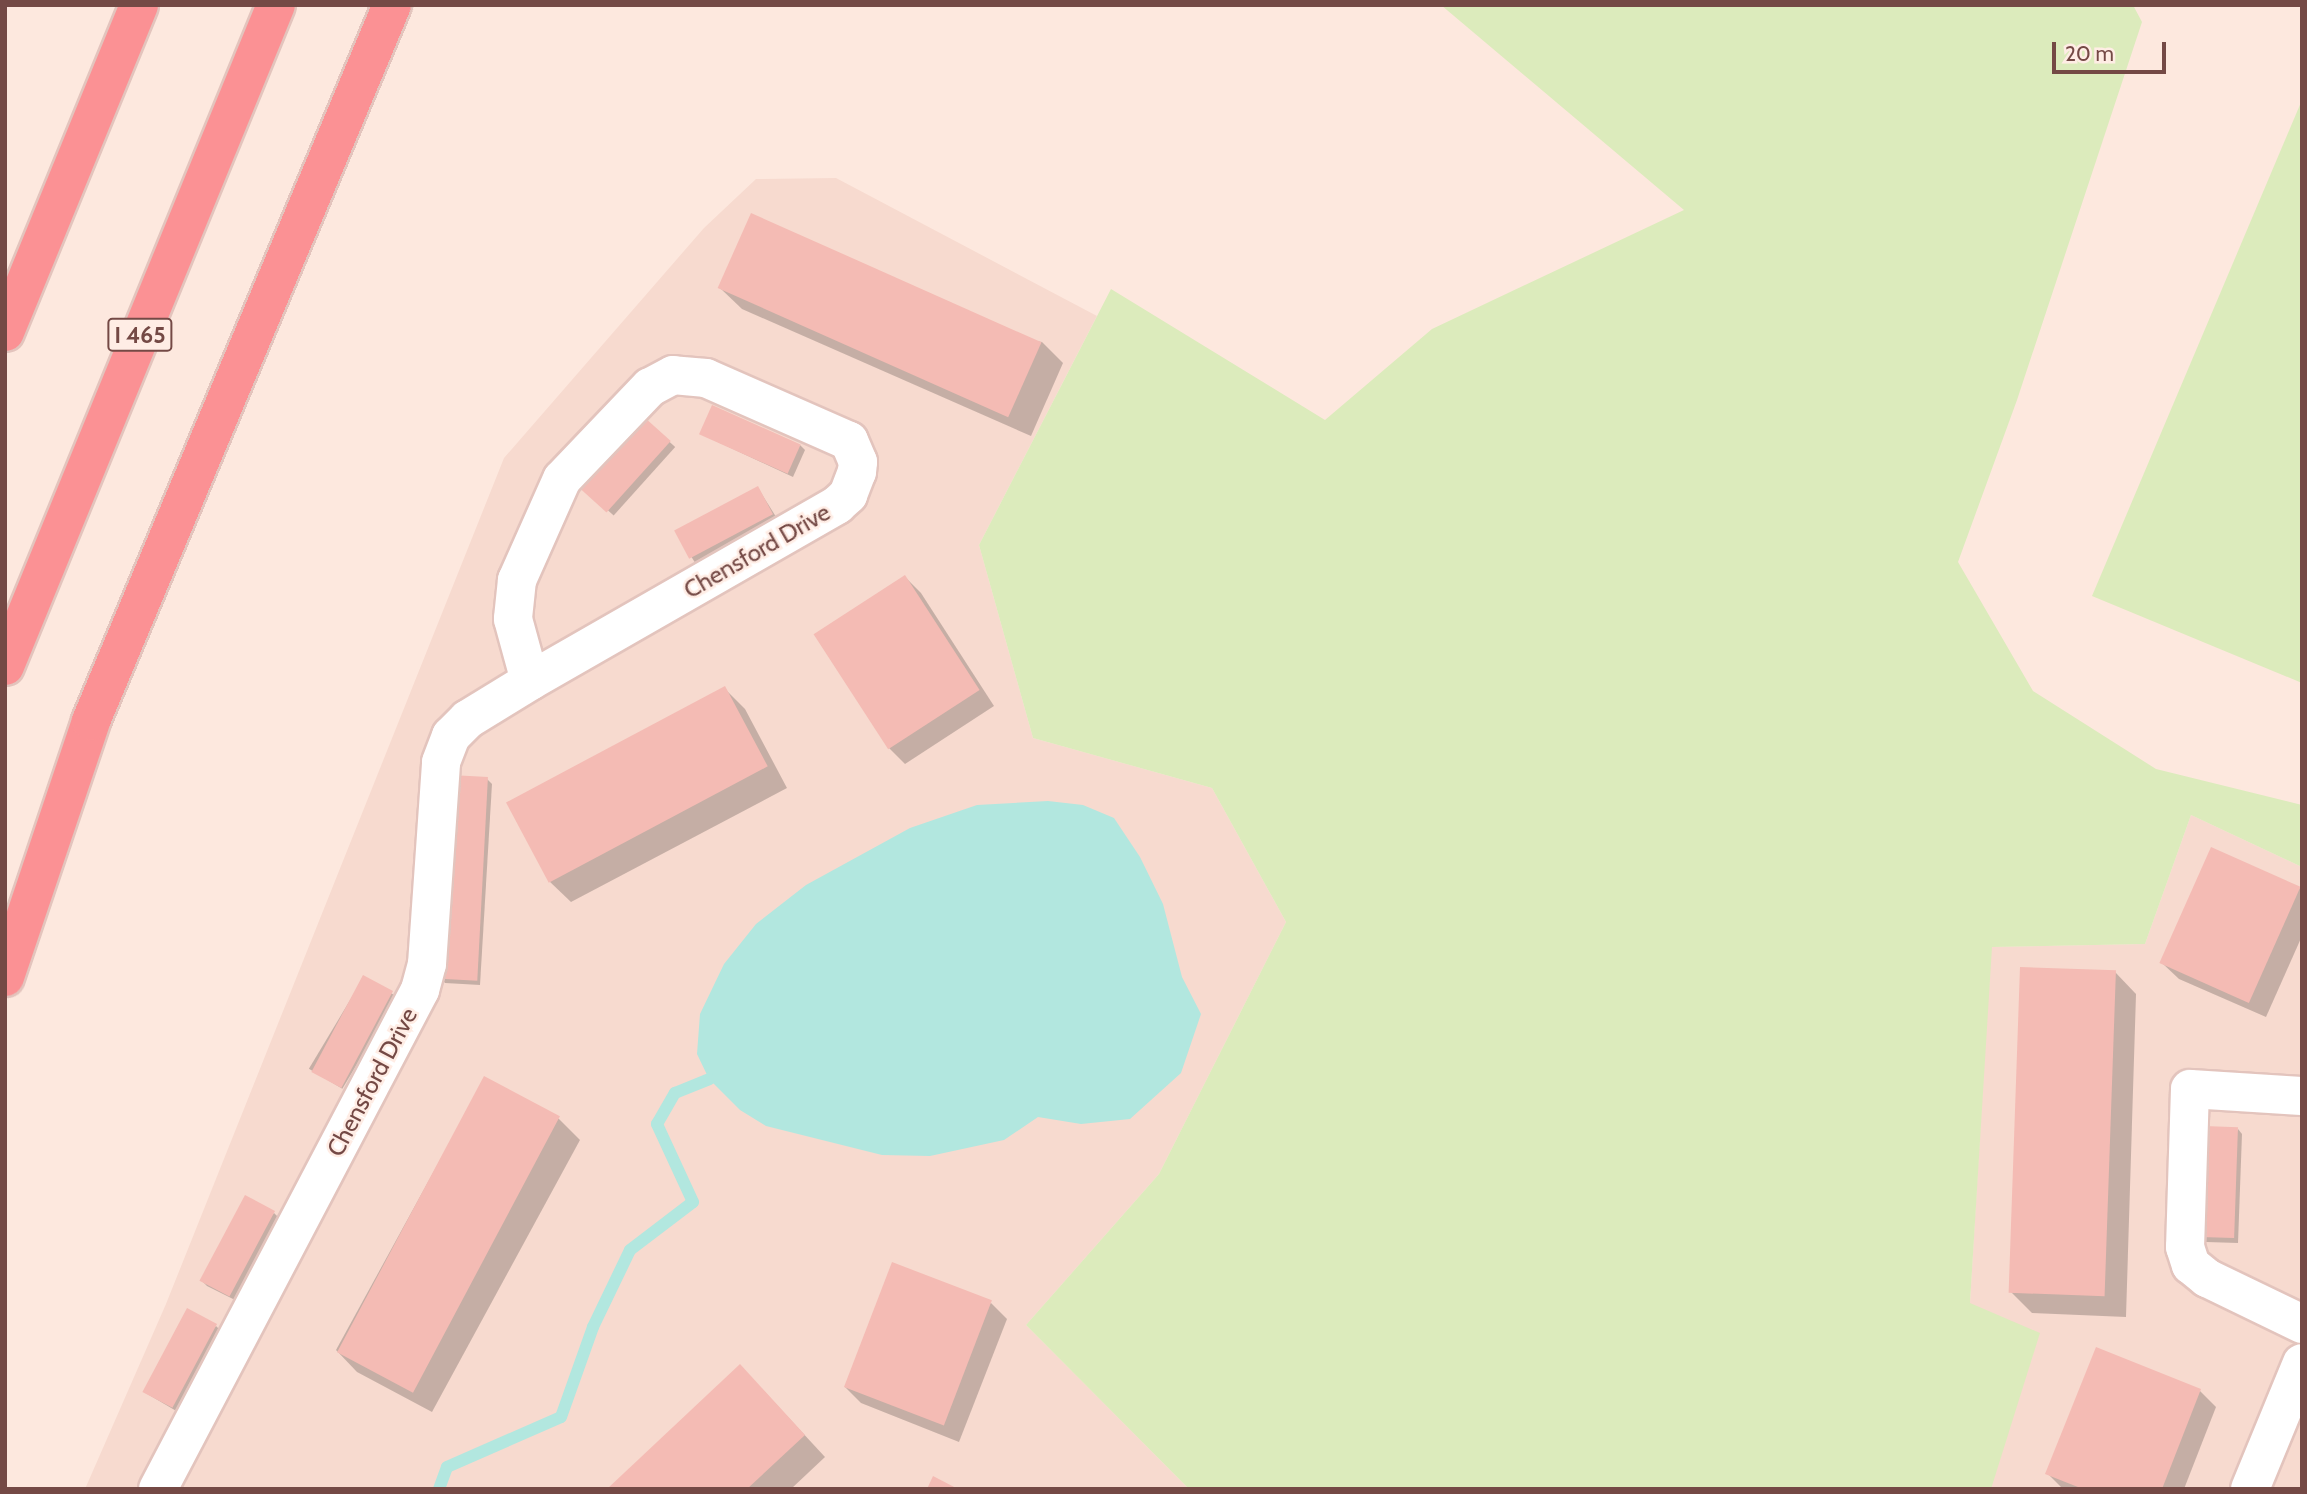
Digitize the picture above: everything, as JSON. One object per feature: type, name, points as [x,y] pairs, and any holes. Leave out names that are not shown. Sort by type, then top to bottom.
[{"type":"highway","points":[[5,332],[139,5]]},
{"type":"highway","name":"I 465","points":[[5,666],[275,5]]},
{"type":"highway","points":[[5,977],[91,721],[393,5]]},
{"type":"street","name":"Chensford Drive","points":[[158,1489],[420,990],[426,964],[444,749],[451,736],[468,719],[530,681],[837,505],[848,495],[858,472],[859,462],[849,441],[706,378],[673,375],[650,387],[562,479],[517,580],[513,619],[530,681]]},
{"type":"street","points":[[2302,1096],[2190,1089],[2185,1247],[2191,1265],[2207,1278],[2302,1324]]},
{"type":"street","points":[[2250,1489],[2302,1363]]},
{"type":"shaded area","points":[[836,178],[1097,316],[979,545],[1033,738],[1212,788],[1286,922],[1159,1174],[1026,1325],[1189,1489],[85,1489],[166,1304],[504,458],[704,228],[756,179]]},
{"type":"shaded area","points":[[2191,815],[2302,867],[2302,1489],[1991,1489],[1970,1303],[1991,947],[2145,944]]},
{"type":"green space","points":[[1441,5],[2133,5],[2142,22],[2017,400],[1958,562],[2033,691],[2156,769],[2302,805],[2302,867],[2191,815],[2145,944],[1992,947],[1970,1303],[2040,1333],[1991,1489],[1189,1489],[1026,1325],[1159,1174],[1286,922],[1212,788],[1033,738],[979,545],[1111,289],[1325,420],[1432,329],[1684,210]]},
{"type":"green space","points":[[2302,100],[2302,683],[2092,596]]},
{"type":"water","points":[[1048,801],[1083,805],[1114,818],[1140,857],[1163,904],[1182,977],[1201,1014],[1181,1073],[1130,1119],[1081,1124],[1038,1117],[1004,1140],[930,1156],[882,1155],[766,1126],[740,1110],[709,1079],[697,1054],[700,1014],[724,964],[756,924],[806,885],[910,828],[977,805]]},
{"type":"building","points":[[751,213],[1042,342],[1008,417],[718,288]]},
{"type":"building","points":[[712,405],[801,444],[788,474],[699,434]]},
{"type":"building","points":[[644,417],[671,441],[607,512],[580,488]]},
{"type":"building","points":[[758,486],[773,514],[689,559],[674,531]]},
{"type":"building","points":[[905,575],[980,690],[888,749],[814,634]]},
{"type":"building","points":[[725,686],[768,766],[549,883],[506,802]]},
{"type":"building","points":[[451,775],[488,777],[477,981],[440,979]]},
{"type":"building","points":[[2211,847],[2301,887],[2249,1003],[2159,963]]},
{"type":"building","points":[[2020,967],[2116,970],[2105,1296],[2009,1293]]},
{"type":"building","points":[[363,975],[393,991],[341,1088],[311,1072]]},
{"type":"building","points":[[484,1076],[560,1116],[413,1393],[337,1352]]},
{"type":"building","points":[[2204,1126],[2238,1127],[2234,1238],[2200,1237]]},
{"type":"building","points":[[245,1195],[275,1211],[229,1297],[199,1281]]},
{"type":"building","points":[[892,1262],[992,1300],[944,1425],[844,1387]]},
{"type":"building","points":[[187,1308],[217,1324],[172,1408],[142,1392]]},
{"type":"building","points":[[2096,1347],[2201,1389],[2162,1489],[2083,1489],[2045,1474]]},
{"type":"building","points":[[740,1364],[805,1435],[747,1489],[607,1489]]},
{"type":"building","points":[[933,1476],[958,1489],[927,1489]]},
{"type":"waterway","points":[[439,1489],[447,1467],[561,1417],[593,1327],[630,1250],[693,1202],[657,1124],[675,1093],[709,1079]]}]
